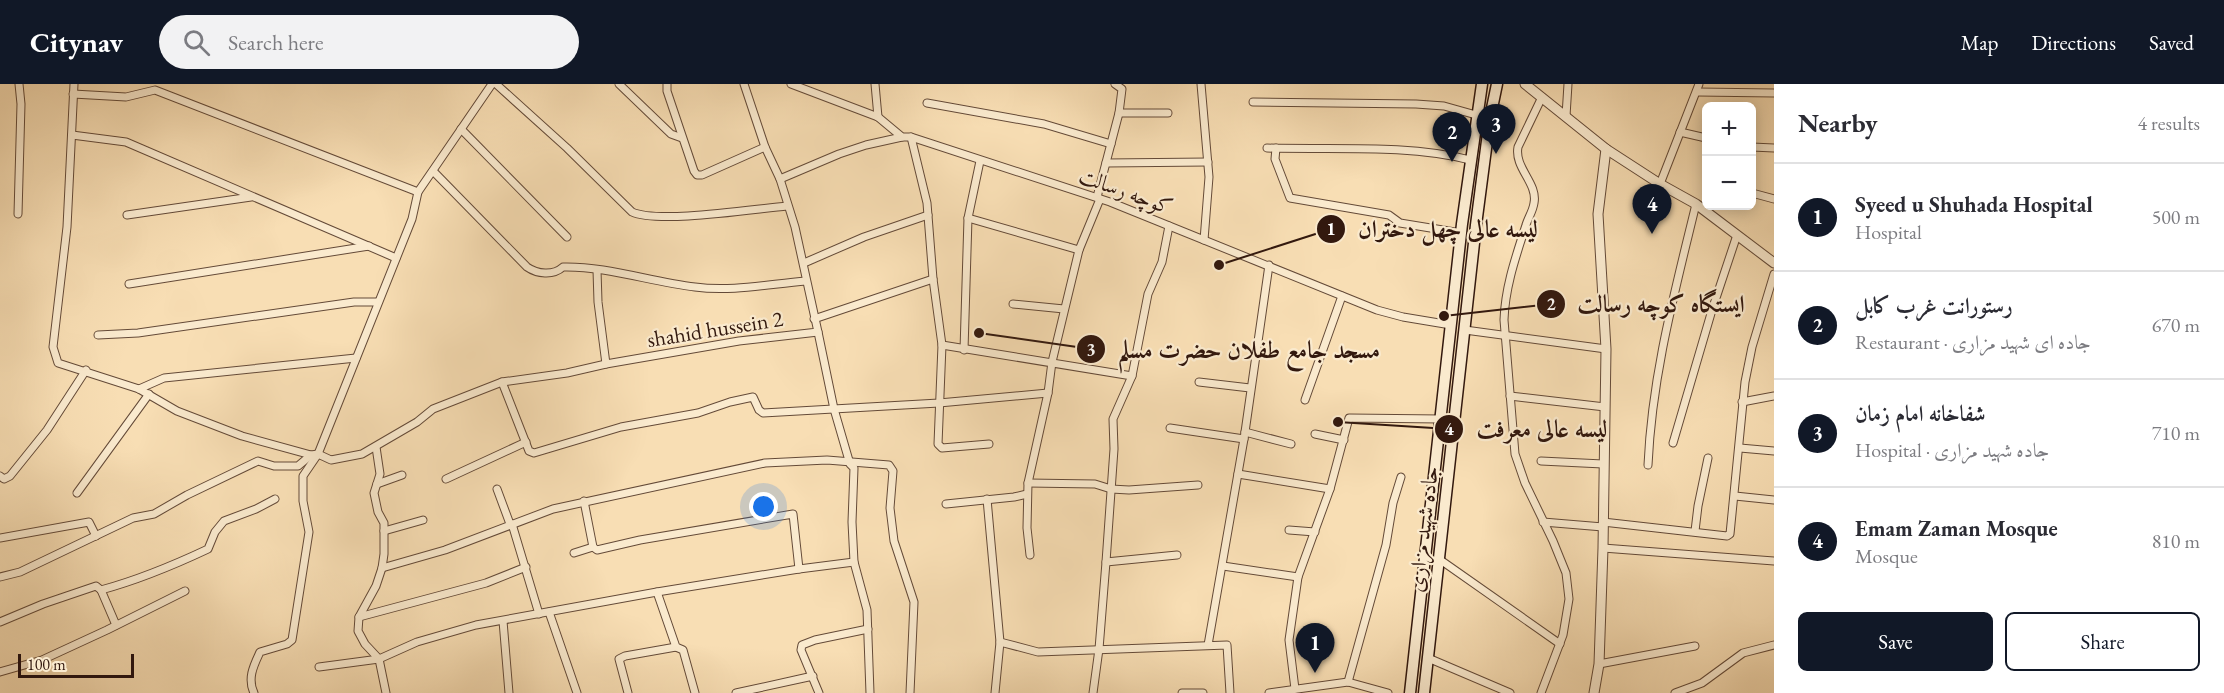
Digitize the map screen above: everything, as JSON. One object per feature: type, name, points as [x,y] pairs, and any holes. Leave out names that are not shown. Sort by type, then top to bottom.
[{"type":"main road","points":[[1410,693],[1461,233],[1482,84]]},
{"type":"main road","name":"جاده شهید مزاری","points":[[1424,693],[1484,162],[1497,84]]},
{"type":"street","points":[[18,214],[21,104],[19,84]]},
{"type":"street","points":[[74,84],[72,135],[126,142],[396,258]]},
{"type":"street","points":[[254,693],[251,687],[251,671],[260,652],[287,644],[292,640],[309,532],[303,501],[303,476],[356,358],[411,219],[418,192],[494,84],[567,148],[632,212],[642,216],[672,217],[787,206]]},
{"type":"street","points":[[619,84],[671,134],[682,138]]},
{"type":"street","points":[[668,84],[667,91],[697,175],[702,175],[765,147]]},
{"type":"street","name":"shahid hussein 2","points":[[72,135],[68,226],[53,346],[58,363],[86,370],[139,389],[177,411],[242,436],[331,460],[362,454],[417,422],[433,409],[502,382],[567,373],[739,341],[818,332],[804,263],[780,179],[765,147],[744,84]]},
{"type":"street","points":[[791,84],[878,117],[902,137]]},
{"type":"street","points":[[874,84],[878,117]]},
{"type":"street","points":[[1030,555],[1028,483],[1064,309],[1073,281],[1079,250],[1098,198],[1119,112],[1122,89],[1115,84]]},
{"type":"street","points":[[1201,84],[1209,177],[1204,240]]},
{"type":"street","points":[[1525,84],[1606,149],[1696,204],[1774,263]]},
{"type":"street","points":[[1566,116],[1568,84]]},
{"type":"street","points":[[1660,184],[1699,88],[1774,93]]},
{"type":"street","points":[[73,94],[126,97],[155,90],[418,192]]},
{"type":"street","points":[[1540,693],[1563,635],[1569,599],[1566,573],[1525,483],[1515,454],[1505,302],[1514,264],[1535,203],[1533,188],[1516,156],[1542,97]]},
{"type":"street","points":[[1253,102],[1416,104],[1444,106],[1476,115]]},
{"type":"street","points":[[927,103],[1044,124],[1111,144]]},
{"type":"street","points":[[1119,112],[1168,113]]},
{"type":"street","points":[[461,129],[567,237]]},
{"type":"street","points":[[1680,132],[1702,137]]},
{"type":"street","points":[[911,137],[928,216],[933,279],[942,345],[939,447],[989,444]]},
{"type":"street","name":"کوچه رسالت","points":[[780,179],[866,145],[911,137],[1098,198],[1388,314],[1451,325]]},
{"type":"street","points":[[1756,147],[1774,148]]},
{"type":"street","points":[[1267,148],[1449,154],[1470,160]]},
{"type":"street","points":[[1276,148],[1275,159],[1290,198],[1389,215],[1400,223],[1461,233]]},
{"type":"street","points":[[1594,693],[1599,664],[1606,349],[1598,214],[1606,149]]},
{"type":"street","points":[[964,350],[968,218],[980,161]]},
{"type":"street","points":[[1106,163],[1208,162]]},
{"type":"street","points":[[433,171],[489,231],[534,271],[558,271],[563,267],[572,267],[671,284],[717,289],[806,281]]},
{"type":"street","points":[[1756,194],[1774,199]]},
{"type":"street","points":[[127,215],[254,197]]},
{"type":"street","points":[[1648,465],[1651,413],[1660,352],[1696,204]]},
{"type":"street","points":[[804,263],[864,237],[928,216]]},
{"type":"street","points":[[968,218],[1079,250]]},
{"type":"street","points":[[1093,693],[1106,562],[1114,449],[1113,419],[1132,376],[1148,294],[1162,262],[1170,226]]},
{"type":"street","points":[[1673,443],[1712,310],[1737,235]]},
{"type":"street","points":[[129,284],[369,246]]},
{"type":"street","points":[[1208,645],[1238,474],[1269,265]]},
{"type":"street","points":[[597,270],[598,302],[606,364]]},
{"type":"street","points":[[1543,522],[1695,531],[1727,536],[1730,534],[1740,448],[1742,402],[1752,348],[1774,274]]},
{"type":"street","points":[[814,319],[933,279]]},
{"type":"street","points":[[1305,400],[1342,296]]},
{"type":"street","points":[[98,335],[138,333],[354,302],[378,303]]},
{"type":"street","points":[[1013,303],[1064,309]]},
{"type":"street","points":[[1465,330],[1606,349]]},
{"type":"street","points":[[818,332],[834,409],[855,475],[852,522],[854,562],[862,586],[868,629],[868,693]]},
{"type":"street","points":[[942,345],[1132,376]]},
{"type":"street","points":[[139,389],[164,378],[356,358]]},
{"type":"street","points":[[0,476],[4,479],[10,476],[47,430],[86,370]]},
{"type":"street","points":[[502,382],[529,451],[534,453],[621,427],[698,413],[753,397],[759,410],[763,413],[939,403],[1048,393]]},
{"type":"street","points":[[1199,382],[1250,388]]},
{"type":"street","points":[[77,493],[149,394]]},
{"type":"street","points":[[1510,396],[1605,407]]},
{"type":"street","points":[[1742,402],[1774,396]]},
{"type":"street","points":[[1295,690],[1289,640],[1298,577],[1330,489],[1348,420],[1352,417],[1441,419]]},
{"type":"street","points":[[1170,428],[1244,435],[1291,444]]},
{"type":"street","points":[[1315,434],[1344,440]]},
{"type":"street","points":[[446,479],[526,442]]},
{"type":"street","points":[[376,447],[380,474],[374,493],[384,531],[382,568],[368,603],[359,617],[358,631],[364,644],[379,659],[386,693]]},
{"type":"street","points":[[1740,448],[1774,451]]},
{"type":"street","points":[[0,577],[20,572],[133,518],[154,514],[187,495],[258,461],[274,466],[298,466],[314,454]]},
{"type":"street","points":[[1695,531],[1708,458]]},
{"type":"street","points":[[382,568],[445,550],[553,509],[765,464],[827,460],[850,464],[889,465],[893,471],[890,507],[894,541],[914,602],[910,693]]},
{"type":"street","points":[[1541,461],[1603,464]]},
{"type":"street","points":[[1238,474],[1330,489]]},
{"type":"street","points":[[377,484],[402,475]]},
{"type":"street","points":[[1348,682],[1386,545],[1393,503],[1401,477]]},
{"type":"street","points":[[1028,483],[1095,484],[1111,489],[1129,490],[1198,485]]},
{"type":"street","points":[[497,489],[526,567],[539,614]]},
{"type":"street","points":[[946,504],[1027,494]]},
{"type":"street","points":[[1735,496],[1774,500]]},
{"type":"street","points":[[101,590],[130,582],[208,549],[215,532],[224,521],[275,499]]},
{"type":"street","points":[[987,499],[1000,642],[995,693]]},
{"type":"street","points":[[585,501],[593,547]]},
{"type":"street","points":[[574,553],[593,547],[597,550],[790,514],[795,518],[799,569]]},
{"type":"street","points":[[384,531],[423,520]]},
{"type":"street","points":[[0,538],[89,522],[96,536]]},
{"type":"street","points":[[1289,530],[1316,532]]},
{"type":"street","points":[[1603,548],[1774,561]]},
{"type":"street","points":[[1106,562],[1177,555]]},
{"type":"street","points":[[1439,559],[1560,644]]},
{"type":"street","points":[[319,667],[379,659],[436,636],[476,625],[657,592],[854,562]]},
{"type":"street","points":[[1223,566],[1298,577]]},
{"type":"street","points":[[359,617],[486,582],[526,567]]},
{"type":"street","points":[[0,622],[96,586],[101,590],[116,626]]},
{"type":"street","points":[[0,672],[42,660],[185,591]]},
{"type":"street","points":[[657,592],[676,646],[683,650],[695,693]]},
{"type":"street","points":[[549,612],[577,693]]},
{"type":"street","points":[[503,621],[509,693]]},
{"type":"street","points":[[819,693],[801,650],[802,645],[868,629]]},
{"type":"street","points":[[1000,642],[1038,652],[1227,645],[1230,693]]},
{"type":"street","points":[[1675,693],[1702,683],[1743,653],[1774,645]]},
{"type":"street","points":[[628,693],[619,659],[676,646]]},
{"type":"street","points":[[1599,664],[1695,646]]},
{"type":"street","points":[[1428,658],[1509,693]]},
{"type":"street","points":[[736,693],[813,676]]},
{"type":"street","points":[[1269,693],[1312,691],[1348,682],[1388,693]]},
{"type":"street","points":[[1182,693],[1203,693]]},
{"type":"place","name":"شفاخانه امام زمان","points":[[1496,154]]},
{"type":"place","name":"رستورانت غرب کابل","points":[[1452,162]]},
{"type":"place","name":"Emam Zaman Mosque","points":[[1652,234]]},
{"type":"place","name":"لیسه عالی چهل دختران","points":[[1219,265]]},
{"type":"place","name":"ایستگاه کوچه رسالت","points":[[1444,316]]},
{"type":"place","name":"مسجد جامع طفلان حضرت مسلم","points":[[979,333]]},
{"type":"place","name":"لیسه عالی معرفت","points":[[1338,422]]},
{"type":"place","name":"Syeed u Shuhada Hospital","points":[[1315,673]]}]
